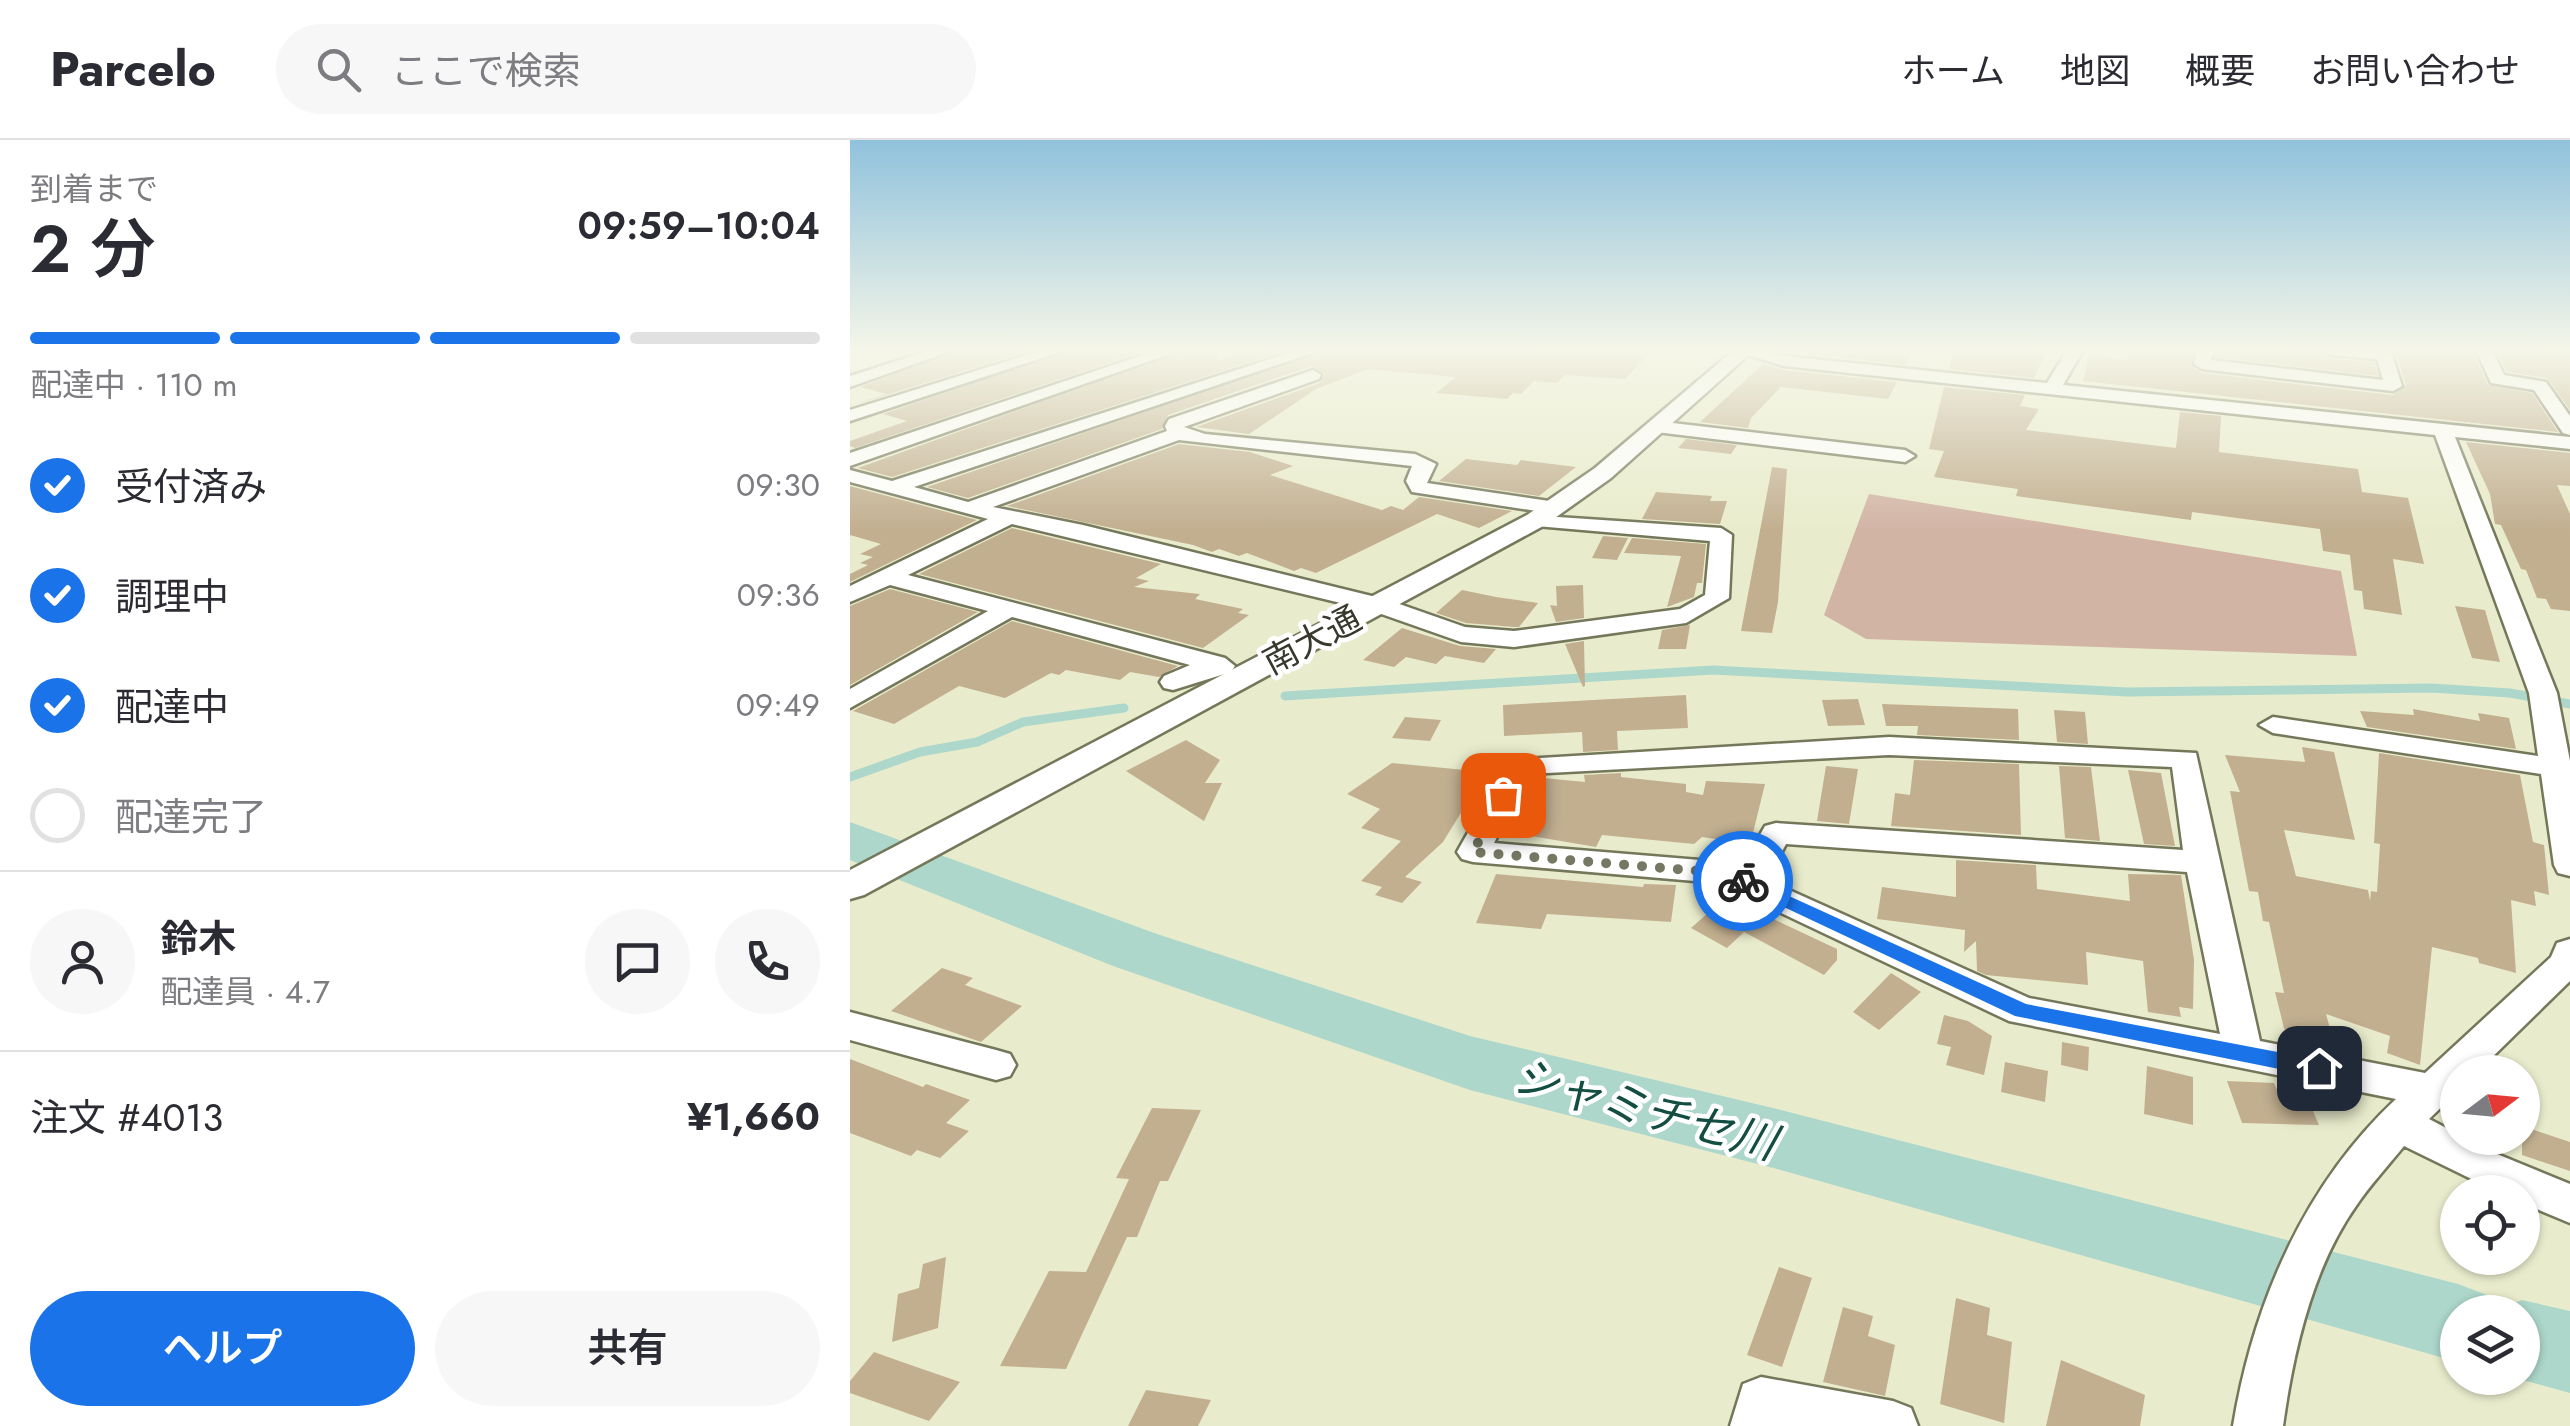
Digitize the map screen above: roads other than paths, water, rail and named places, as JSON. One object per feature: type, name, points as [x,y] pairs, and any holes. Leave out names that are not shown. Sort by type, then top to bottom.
[{"type":"street","points":[[850,460],[997,410]]},
{"type":"street","points":[[850,503],[1128,410]]},
{"type":"street","points":[[1178,434],[1176,423],[1213,410]]},
{"type":"street","name":"南大通","points":[[850,886],[1546,514],[1675,410]]},
{"type":"street","points":[[2253,410],[2570,443]]},
{"type":"street","points":[[2325,410],[2326,418]]},
{"type":"street","points":[[1655,427],[1905,456]]},
{"type":"street","points":[[2443,430],[2545,703],[2563,769],[2569,847]]},
{"type":"street","points":[[850,476],[969,509],[1379,605],[1461,634],[1514,639],[1686,616],[1706,608],[1717,598],[1720,535],[1546,514],[1419,488],[1416,481],[1426,464],[1415,460],[1205,440],[1178,434],[969,509]]},
{"type":"street","points":[[850,595],[1011,516]]},
{"type":"street","points":[[888,577],[1249,674]]},
{"type":"street","points":[[850,700],[1009,609]]},
{"type":"street","points":[[1174,682],[1216,664]]},
{"type":"street","points":[[2273,726],[2563,769]]},
{"type":"street","points":[[2243,1054],[2200,862],[2186,759],[1889,746],[1518,766],[1473,852],[1724,873],[2022,1011],[2243,1054],[2434,1091]]},
{"type":"street","points":[[1749,884],[1776,833],[2200,862]]},
{"type":"street","points":[[2258,1426],[2266,1372],[2301,1266],[2338,1196],[2398,1123],[2567,963],[2570,952]]},
{"type":"street","points":[[850,1026],[996,1064]]},
{"type":"street","points":[[2398,1123],[2480,1166],[2570,1204]]},
{"type":"street","points":[[1755,1426],[1761,1402],[1894,1426]]},
{"type":"waterway","points":[[1285,696],[1713,670],[2127,692],[2431,688],[2510,693],[2570,704]]},
{"type":"waterway","points":[[850,777],[920,752],[977,742],[1023,722],[1124,708]]},
{"type":"waterway","name":"シャミチセ川","points":[[850,840],[1135,950],[1470,1063],[1777,1139],[2440,1318]]},
{"type":"waterway","name":"シャミチセ川","points":[[2540,1344],[2570,1352]]}]
